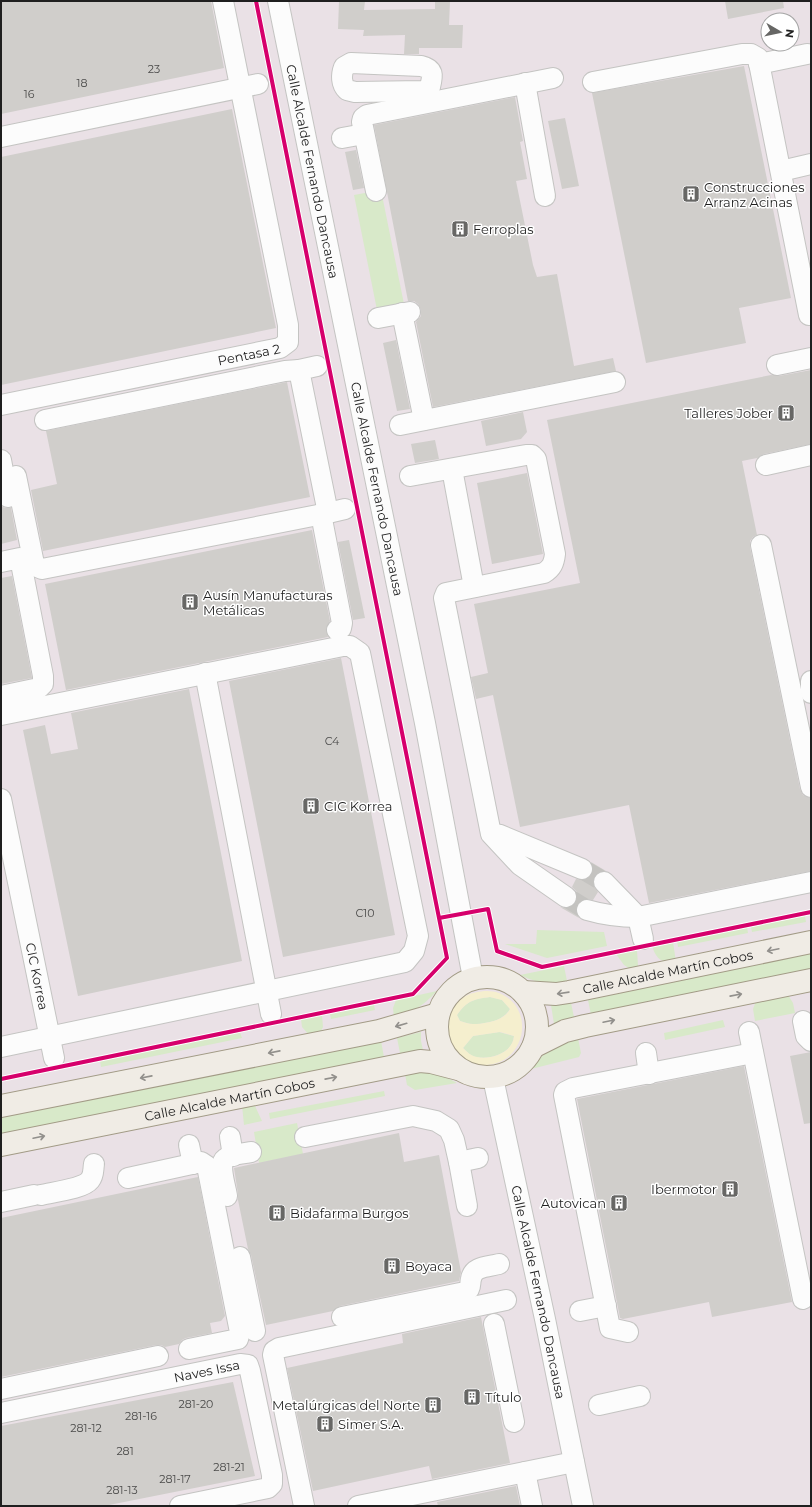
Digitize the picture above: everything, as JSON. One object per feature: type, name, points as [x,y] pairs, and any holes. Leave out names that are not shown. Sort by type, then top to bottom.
[{"type":"main road","name":"Calle Alcalde Martín Cobos","points":[[523,992],[556,994],[569,992],[811,942]]},
{"type":"main road","points":[[487,976],[513,984],[523,992],[532,1004],[536,1018],[537,1033],[533,1047],[526,1059],[516,1068],[504,1075],[493,1078],[479,1077],[468,1074],[458,1068],[447,1058],[439,1044],[436,1029],[438,1014],[443,1002],[451,991],[461,983],[474,978],[487,976]]},
{"type":"main road","points":[[533,1047],[565,1031],[585,1026],[811,980]]},
{"type":"main road","points":[[1,1106],[379,1031],[438,1014]]},
{"type":"main road","name":"Calle Alcalde Martín Cobos","points":[[1,1145],[420,1061],[458,1068]]},
{"type":"street","name":"Pentasa 2","points":[[1,405],[280,348],[288,342],[288,325],[250,86],[223,1]]},
{"type":"street","name":"Calle Alcalde Fernando Dancausa","points":[[278,1],[422,708],[474,978]]},
{"type":"street","points":[[593,82],[742,54],[750,54],[758,58],[809,315]]},
{"type":"street","points":[[759,64],[807,54]]},
{"type":"street","points":[[376,191],[364,134],[363,118],[372,114],[553,78]]},
{"type":"street","points":[[525,84],[545,196]]},
{"type":"street","points":[[1,138],[250,86]]},
{"type":"street","points":[[342,138],[364,134]]},
{"type":"street","points":[[781,171],[811,164]]},
{"type":"street","points":[[378,318],[406,312],[424,420]]},
{"type":"street","points":[[777,365],[811,358]]},
{"type":"street","points":[[44,420],[285,371],[308,368],[331,512],[342,623],[341,628],[337,630]]},
{"type":"street","points":[[400,425],[615,382]]},
{"type":"street","points":[[410,476],[532,455],[536,458],[556,554],[550,569],[544,573],[446,593],[444,598],[486,834],[520,864],[566,896]]},
{"type":"street","points":[[766,465],[811,455]]},
{"type":"street","points":[[1,460],[43,676],[43,684],[39,688],[1,696]]},
{"type":"street","points":[[452,469],[474,587]]},
{"type":"street","points":[[16,476],[32,559],[35,566],[42,569],[331,512]]},
{"type":"street","points":[[762,545],[811,787]]},
{"type":"street","points":[[1,562],[20,558]]},
{"type":"street","points":[[1,715],[205,673],[343,646],[350,646],[360,653],[383,731],[418,936],[414,950],[405,962],[1,1047]]},
{"type":"street","points":[[205,673],[271,1014]]},
{"type":"street","points":[[811,681],[811,693]]},
{"type":"street","name":"CIC Korrea","points":[[1,799],[54,1058]]},
{"type":"street","points":[[486,834],[500,835],[582,869]]},
{"type":"street","points":[[604,882],[638,917],[643,939]]},
{"type":"street","points":[[587,910],[616,916],[638,917],[811,882]]},
{"type":"street","points":[[803,1021],[806,1036],[811,1041]]},
{"type":"street","points":[[750,1032],[803,1299]]},
{"type":"street","points":[[646,1053],[649,1074]]},
{"type":"street","points":[[628,1332],[610,1328],[564,1095],[565,1092],[573,1088],[753,1053]]},
{"type":"street","name":"Calle Alcalde Fernando Dancausa","points":[[493,1078],[546,1319],[583,1506]]},
{"type":"street","points":[[305,1137],[412,1116],[436,1121],[449,1129],[454,1140],[467,1206]]},
{"type":"street","points":[[230,1137],[242,1154],[226,1158],[222,1162],[222,1169],[255,1331]]},
{"type":"street","points":[[189,1145],[193,1164]]},
{"type":"street","points":[[458,1162],[478,1158]]},
{"type":"street","points":[[128,1178],[201,1162],[207,1166],[240,1332],[238,1339],[189,1349]]},
{"type":"street","points":[[2,1198],[38,1195],[80,1187],[89,1181],[93,1175],[94,1164]]},
{"type":"street","points":[[342,1317],[465,1292],[469,1289],[470,1280],[474,1272],[479,1268],[499,1264]]},
{"type":"street","points":[[304,1506],[273,1355],[274,1350],[506,1300]]},
{"type":"street","points":[[580,1311],[606,1306]]},
{"type":"street","points":[[494,1324],[512,1369],[514,1422]]},
{"type":"street","points":[[1,1389],[158,1356]]},
{"type":"street","name":"Naves Issa","points":[[1,1414],[240,1364],[248,1365],[252,1378],[272,1484],[268,1488],[180,1506]]},
{"type":"street","points":[[599,1405],[640,1396]]},
{"type":"street","points":[[358,1506],[574,1462]]},
{"type":"street","points":[[525,1472],[532,1506]]},
{"type":"shaded area","points":[[1,1],[811,1],[811,1506],[1,1506]]},
{"type":"green space","points":[[381,190],[404,304],[377,310],[354,195]]},
{"type":"green space","points":[[805,916],[806,922],[752,932],[751,927]]},
{"type":"green space","points":[[747,927],[748,933],[678,947],[677,941]]},
{"type":"green space","points":[[537,930],[604,932],[607,946],[547,958],[505,944],[536,944]]},
{"type":"green space","points":[[673,942],[676,962],[667,962],[658,958],[652,946]]},
{"type":"green space","points":[[637,950],[637,968],[630,969],[624,965],[616,954]]},
{"type":"green space","points":[[811,953],[811,970],[591,1015],[588,1000]]},
{"type":"green space","points":[[564,966],[567,981],[554,983],[543,982],[532,980],[520,975]]},
{"type":"green space","points":[[437,991],[417,1008],[394,1018],[393,1008],[396,1000]]},
{"type":"green space","points":[[788,995],[793,1003],[795,1013],[755,1021],[753,1009],[756,1001]]},
{"type":"green space","points":[[490,997],[502,1000],[510,1009],[507,1013],[499,1019],[483,1023],[471,1024],[460,1021],[457,1015],[467,1004],[475,1000]]},
{"type":"green space","points":[[571,1003],[574,1017],[554,1024],[551,1005]]},
{"type":"green space","points":[[374,1005],[375,1010],[331,1019],[330,1014]]},
{"type":"green space","points":[[322,1015],[323,1027],[320,1033],[309,1035],[302,1027],[301,1019]]},
{"type":"green space","points":[[723,1020],[725,1027],[665,1040],[664,1033]]},
{"type":"green space","points":[[240,1032],[242,1038],[101,1067],[100,1061]]},
{"type":"green space","points":[[421,1032],[423,1050],[400,1053],[397,1038]]},
{"type":"green space","points":[[499,1032],[514,1036],[510,1047],[500,1054],[482,1058],[471,1055],[463,1048],[473,1036]]},
{"type":"green space","points":[[578,1038],[581,1053],[579,1057],[531,1069],[540,1058],[558,1046]]},
{"type":"green space","points":[[381,1041],[384,1057],[1,1134],[1,1118]]},
{"type":"green space","points":[[420,1071],[439,1075],[457,1083],[415,1090],[407,1085],[405,1074]]},
{"type":"green space","points":[[384,1091],[385,1096],[270,1119],[269,1113]]},
{"type":"green space","points":[[249,1103],[255,1106],[262,1121],[244,1125],[242,1105]]},
{"type":"green space","points":[[297,1123],[303,1154],[259,1163],[254,1132]]},
{"type":"sand","points":[[481,991],[496,992],[509,999],[517,1009],[522,1021],[522,1033],[518,1045],[510,1055],[499,1062],[485,1065],[469,1062],[462,1057],[452,1045],[448,1030],[450,1015],[458,1002],[464,997]],"holes":[[[490,997],[502,1000],[510,1009],[507,1013],[499,1019],[483,1023],[471,1024],[460,1021],[457,1015],[467,1004],[475,1000]],[[500,1032],[514,1036],[510,1047],[500,1054],[482,1058],[471,1055],[463,1048],[473,1036]]]},
{"type":"building","points":[[1,1],[211,1],[224,68],[1,114]]},
{"type":"building","points":[[339,1],[365,1],[364,10],[435,9],[435,1],[450,1],[449,25],[463,25],[462,48],[419,48],[419,54],[404,54],[405,35],[363,36],[364,30],[338,29]]},
{"type":"building","points":[[725,1],[783,1],[784,8],[728,19]]},
{"type":"building","name":"Construcciones Arranz Acinas","points":[[744,66],[791,298],[739,308],[746,343],[646,363],[592,93]]},
{"type":"building","points":[[515,97],[523,141],[520,142],[527,179],[516,181],[533,265],[537,277],[557,274],[574,366],[613,358],[616,371],[433,407],[416,322],[421,316],[421,310],[418,304],[414,301],[408,301],[374,125]]},
{"type":"building","points":[[232,109],[276,328],[1,385],[1,157]]},
{"type":"building","points":[[565,118],[579,186],[562,189],[548,121]]},
{"type":"building","points":[[356,150],[364,188],[353,190],[345,152]]},
{"type":"building","points":[[396,340],[410,409],[397,411],[383,343]]},
{"type":"building","points":[[811,370],[811,444],[764,454],[757,458],[742,461],[757,535],[750,541],[750,547],[800,789],[803,795],[810,798],[811,802],[811,871],[649,903],[629,805],[520,827],[493,695],[476,699],[471,677],[488,673],[474,604],[580,583],[547,420],[771,375],[779,376]]},
{"type":"building","points":[[287,382],[310,497],[43,551],[31,490],[57,484],[46,431]]},
{"type":"building","points":[[523,412],[527,432],[521,439],[486,446],[481,421]]},
{"type":"building","points":[[435,440],[439,459],[415,463],[411,444]]},
{"type":"building","points":[[527,473],[543,554],[492,564],[477,483]]},
{"type":"building","points":[[1,506],[11,508],[17,540],[1,544]]},
{"type":"building","name":"Ausín Manufacturas Metálicas","points":[[312,530],[330,621],[326,629],[328,637],[66,690],[45,584]]},
{"type":"building","points":[[349,540],[365,618],[353,620],[338,542]]},
{"type":"building","points":[[12,576],[32,678],[1,684],[1,578]]},
{"type":"building","name":"CIC Korrea","points":[[341,658],[395,935],[283,957],[229,681]]},
{"type":"building","points":[[189,689],[242,961],[78,996],[23,730],[45,725],[51,754],[78,749],[71,713]]},
{"type":"building","points":[[591,862],[606,871],[601,871],[593,878],[593,885],[598,892],[593,900],[584,899],[579,902],[576,907],[576,913],[579,918],[560,907],[571,908],[576,903],[577,892],[572,887],[576,879],[584,880],[589,878],[592,874],[593,868]]},
{"type":"building","points":[[811,1052],[811,1123],[804,1124],[790,1056]]},
{"type":"building","points":[[744,1066],[792,1302],[712,1317],[709,1302],[623,1319],[620,1318],[577,1099]]},
{"type":"building","points":[[399,1133],[404,1162],[439,1155],[461,1272],[459,1281],[340,1306],[333,1311],[266,1325],[238,1200],[234,1168]]},
{"type":"building","points":[[198,1177],[225,1316],[221,1321],[210,1323],[212,1333],[186,1338],[179,1344],[165,1347],[156,1345],[1,1377],[1,1218]]},
{"type":"building","points":[[481,1317],[510,1463],[432,1479],[429,1466],[313,1491],[287,1368],[403,1343],[402,1334]]},
{"type":"building","points":[[233,1382],[255,1476],[104,1506],[1,1506],[1,1426]]},
{"type":"building","points":[[516,1486],[520,1506],[438,1506],[437,1502]]},
{"type":"tunnel","points":[[582,869],[604,882]]},
{"type":"tunnel","points":[[566,897],[587,910]]},
{"type":"cycle path","points":[[1,1079],[413,994],[447,958],[256,1]]},
{"type":"cycle path","points":[[439,918],[488,909],[497,951],[542,967],[811,912]]},
{"type":"place","name":"Construcciones Arranz Acinas","points":[[691,194]]},
{"type":"place","name":"Ferroplas","points":[[460,229]]},
{"type":"place","name":"Talleres Jober","points":[[786,413]]},
{"type":"place","name":"Ausín Manufacturas Metálicas","points":[[190,602]]},
{"type":"place","name":"CIC Korrea","points":[[311,806]]},
{"type":"place","name":"Ibermotor","points":[[730,1189]]},
{"type":"place","name":"Autovican","points":[[619,1203]]},
{"type":"place","name":"Bidafarma Burgos","points":[[277,1213]]},
{"type":"place","name":"Boyaca","points":[[392,1266]]},
{"type":"place","name":"Título","points":[[472,1397]]},
{"type":"place","name":"Metalúrgicas del Norte","points":[[433,1405]]},
{"type":"place","name":"Simer S.A.","points":[[325,1424]]}]
